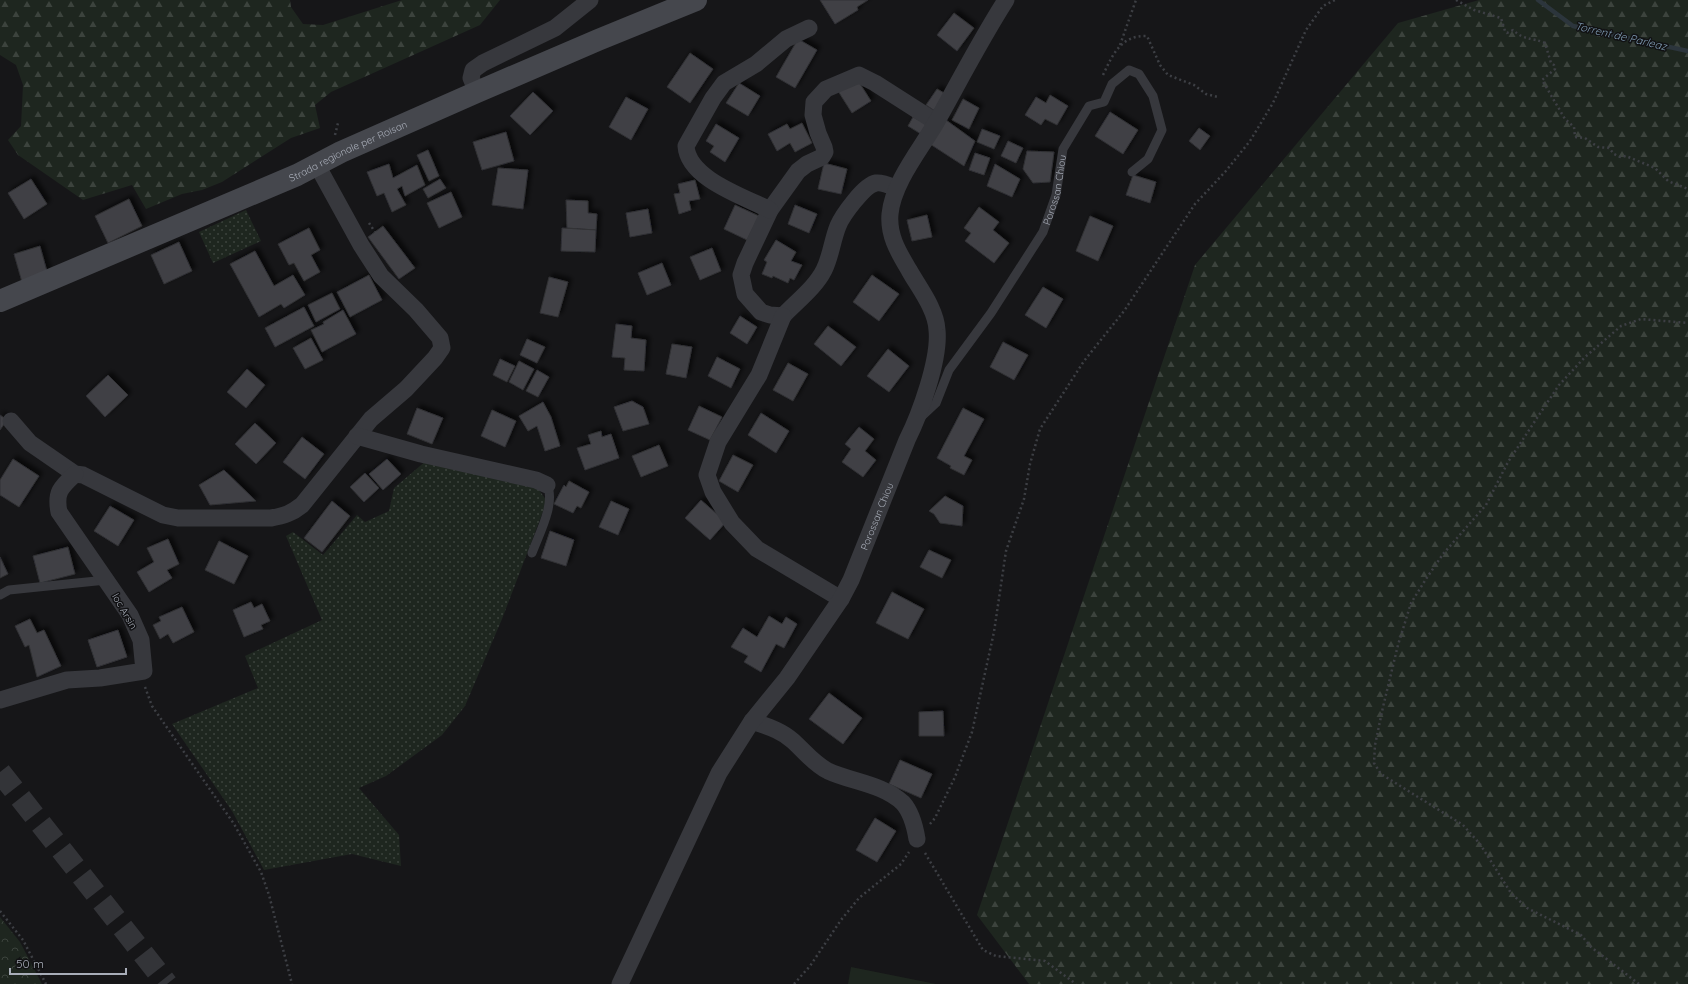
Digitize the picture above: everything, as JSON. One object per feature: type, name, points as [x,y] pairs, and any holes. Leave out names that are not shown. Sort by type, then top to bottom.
[{"type":"main road","name":"Strada regionale per Roisan","points":[[0,301],[282,181],[341,152],[477,92],[696,0]]},
{"type":"street","points":[[477,92],[471,78],[473,70],[483,63],[556,28],[590,0]]},
{"type":"street","name":"Porossan Chiou","points":[[620,984],[719,772],[752,721],[787,678],[837,605],[851,580],[907,440],[917,420],[937,350],[937,329],[933,313],[895,246],[891,232],[890,214],[896,188],[936,122],[986,30],[1006,0]]},
{"type":"street","points":[[770,210],[710,180],[690,161],[686,152],[686,146],[713,98],[724,83],[756,64],[786,39],[809,28]]},
{"type":"street","points":[[783,316],[770,315],[761,312],[745,294],[741,275],[745,263],[770,210],[798,171],[807,164],[822,157],[825,152],[813,115],[814,102],[826,89],[859,75],[875,83],[936,122]]},
{"type":"street","points":[[11,421],[30,443],[75,474],[83,475],[163,515],[178,518],[278,517],[292,513],[302,504],[371,419],[406,389],[435,358],[442,348],[440,338],[416,310],[381,276],[361,245],[317,165]]},
{"type":"street","points":[[837,605],[756,549],[732,523],[713,492],[707,475],[718,442],[759,376],[783,316],[823,272],[838,225],[857,198],[868,187],[876,183],[889,185],[896,188]]},
{"type":"street","points":[[357,436],[422,454],[536,480],[547,485]]},
{"type":"street","name":"loc Arsin","points":[[75,474],[58,492],[57,501],[59,512],[130,615],[141,640],[144,671]]},
{"type":"street","points":[[0,700],[67,680],[100,678],[144,671]]},
{"type":"street","points":[[752,721],[782,733],[792,740],[812,760],[827,770],[885,791],[903,804],[914,821],[917,840]]},
{"type":"lane","name":"Porossan Chiou","points":[[917,420],[936,403],[949,370],[991,313],[1044,232],[1056,195],[1063,149],[1089,106],[1104,102],[1112,84],[1129,70],[1139,74],[1153,96],[1162,130],[1148,159],[1132,172]]},
{"type":"lane","points":[[532,553],[551,502],[550,492],[547,485]]},
{"type":"lane","points":[[0,595],[9,590],[106,580]]},
{"type":"path","points":[[1136,0],[1120,45],[1136,35],[1147,36],[1160,65],[1168,75],[1194,85],[1206,94],[1218,97]]},
{"type":"path","points":[[794,984],[810,966],[841,920],[859,898],[901,864],[917,840],[935,818],[955,777],[972,732],[994,632],[1006,551],[1024,499],[1030,464],[1040,429],[1084,361],[1124,311],[1195,204],[1225,172],[1250,141],[1273,103],[1306,30],[1323,6],[1335,0]]},
{"type":"path","points":[[1456,0],[1474,10],[1501,18],[1505,31],[1508,33],[1513,30],[1521,38],[1535,39],[1545,43],[1551,63],[1554,65],[1555,69],[1542,80],[1565,119],[1574,127],[1575,137],[1585,138],[1598,147],[1609,148],[1614,154],[1620,157],[1626,156],[1655,168],[1668,181],[1688,189]]},
{"type":"path","points":[[368,222],[375,232]]},
{"type":"path","points":[[1639,984],[1591,947],[1581,935],[1527,908],[1511,893],[1480,844],[1463,825],[1381,774],[1374,763],[1375,745],[1398,645],[1411,603],[1444,554],[1486,505],[1508,462],[1559,385],[1585,357],[1621,326],[1641,319],[1688,323]]},
{"type":"path","points":[[144,671],[146,691],[152,706],[234,824],[261,872],[269,895],[292,984]]},
{"type":"path","points":[[917,840],[983,950],[996,956],[1045,961],[1076,984]]},
{"type":"path","points":[[0,911],[23,940],[46,984]]},
{"type":"green space","points":[[0,0],[290,0],[291,7],[303,24],[323,25],[402,0],[500,0],[480,25],[331,92],[315,105],[320,128],[291,138],[222,182],[202,190],[182,194],[146,209],[132,185],[83,200],[18,155],[8,140],[21,126],[23,85],[16,65],[0,55]]},
{"type":"green space","points":[[1479,0],[1688,0],[1688,984],[1029,984],[977,915],[1195,265],[1398,23]]},
{"type":"green space","points":[[246,210],[261,241],[213,263],[199,232]]},
{"type":"green space","points":[[427,460],[536,486],[547,501],[502,619],[465,706],[442,735],[386,776],[359,788],[399,835],[401,866],[352,854],[264,870],[232,811],[172,724],[258,688],[245,656],[322,620],[286,536],[293,532],[323,555],[357,515],[365,522],[389,511],[394,488]]},
{"type":"green space","points":[[0,917],[20,942],[42,984],[0,984]]},
{"type":"green space","points":[[851,967],[936,984],[848,984]]},
{"type":"building","points":[[820,0],[868,0],[857,7],[858,10],[835,24]]},
{"type":"building","points":[[954,13],[974,28],[957,51],[937,35]]},
{"type":"building","points":[[798,39],[817,50],[795,88],[776,77]]},
{"type":"building","points":[[690,53],[713,69],[690,103],[667,87]]},
{"type":"building","points":[[857,79],[871,101],[852,113],[838,91]]},
{"type":"building","points":[[739,83],[760,96],[748,116],[726,103]]},
{"type":"building","points":[[937,89],[946,94],[935,111],[926,105]]},
{"type":"building","points":[[533,92],[553,111],[530,135],[510,116]]},
{"type":"building","points":[[1050,95],[1068,106],[1057,125],[1045,119],[1041,125],[1025,115],[1036,97],[1046,103]]},
{"type":"building","points":[[626,97],[648,109],[631,140],[609,127]]},
{"type":"building","points":[[963,99],[979,108],[969,129],[952,120]]},
{"type":"building","points":[[1110,112],[1138,130],[1123,154],[1095,136]]},
{"type":"building","points":[[913,117],[926,124],[921,134],[908,126]]},
{"type":"building","points":[[946,120],[975,141],[964,166],[930,144]]},
{"type":"building","points":[[802,123],[812,143],[795,152],[790,143],[777,151],[768,134],[787,124],[790,129]]},
{"type":"building","points":[[716,124],[739,138],[725,162],[710,152],[714,146],[706,141]]},
{"type":"building","points":[[1199,128],[1210,136],[1200,150],[1189,141]]},
{"type":"building","points":[[982,129],[1000,136],[994,149],[977,142]]},
{"type":"building","points":[[506,132],[514,161],[482,170],[473,142]]},
{"type":"building","points":[[1008,141],[1023,148],[1016,163],[1001,156]]},
{"type":"building","points":[[428,150],[439,176],[429,181],[417,155]]},
{"type":"building","points":[[1027,151],[1054,152],[1050,182],[1033,183],[1023,169]]},
{"type":"building","points":[[975,153],[990,158],[984,175],[969,170]]},
{"type":"building","points":[[824,163],[847,169],[841,194],[818,189]]},
{"type":"building","points":[[389,164],[393,178],[417,165],[425,185],[405,196],[402,186],[397,189],[406,205],[392,212],[384,193],[377,196],[367,172]]},
{"type":"building","points":[[995,164],[1020,179],[1012,197],[987,186]]},
{"type":"building","points":[[498,168],[528,170],[523,209],[492,205]]},
{"type":"building","points":[[1133,175],[1156,182],[1150,203],[1126,195]]},
{"type":"building","points":[[31,179],[47,204],[24,219],[8,193]]},
{"type":"building","points":[[440,179],[446,188],[428,198],[423,189]]},
{"type":"building","points":[[695,180],[700,199],[689,201],[691,210],[679,214],[674,194],[680,193],[678,184]]},
{"type":"building","points":[[451,192],[462,217],[439,228],[427,203]]},
{"type":"building","points":[[129,199],[142,226],[108,243],[95,216]]},
{"type":"building","points":[[566,200],[588,201],[588,213],[597,214],[596,230],[567,228]]},
{"type":"building","points":[[735,205],[759,216],[747,240],[724,229]]},
{"type":"building","points":[[795,205],[817,214],[809,233],[788,224]]},
{"type":"building","points":[[979,207],[999,222],[993,230],[1009,243],[994,263],[965,241],[971,233],[964,228]]},
{"type":"building","points":[[648,209],[652,233],[630,237],[626,213]]},
{"type":"building","points":[[927,215],[932,237],[912,241],[907,220]]},
{"type":"building","points":[[1090,216],[1113,226],[1098,261],[1076,251]]},
{"type":"building","points":[[383,226],[415,268],[399,279],[368,237]]},
{"type":"building","points":[[309,228],[320,250],[311,255],[320,272],[304,281],[294,263],[289,265],[278,244]]},
{"type":"building","points":[[562,228],[596,230],[595,252],[561,251]]},
{"type":"building","points":[[776,240],[796,252],[791,261],[802,265],[794,280],[790,278],[788,283],[773,276],[772,278],[762,274],[767,262],[764,260]]},
{"type":"building","points":[[179,242],[192,271],[164,284],[151,255]]},
{"type":"building","points":[[40,246],[48,275],[22,282],[14,254]]},
{"type":"building","points":[[712,248],[721,271],[700,280],[690,257]]},
{"type":"building","points":[[255,251],[274,286],[293,275],[305,295],[284,308],[281,304],[259,317],[230,264]]},
{"type":"building","points":[[662,263],[671,285],[647,295],[638,273]]},
{"type":"building","points":[[369,275],[382,300],[350,317],[337,292]]},
{"type":"building","points":[[872,275],[899,294],[879,321],[853,302]]},
{"type":"building","points":[[549,277],[568,282],[558,317],[540,313]]},
{"type":"building","points":[[1043,287],[1063,299],[1046,328],[1025,315]]},
{"type":"building","points":[[332,293],[340,309],[316,322],[308,305]]},
{"type":"building","points":[[304,307],[314,326],[275,347],[265,328]]},
{"type":"building","points":[[343,310],[356,334],[322,352],[311,330],[324,324],[323,322]]},
{"type":"building","points":[[740,316],[757,327],[747,344],[730,333]]},
{"type":"building","points":[[616,324],[632,326],[631,338],[646,340],[644,371],[624,370],[625,358],[612,357]]},
{"type":"building","points":[[828,326],[856,347],[841,366],[814,344]]},
{"type":"building","points":[[311,338],[323,360],[305,369],[293,348]]},
{"type":"building","points":[[527,339],[545,347],[537,363],[520,355]]},
{"type":"building","points":[[1003,342],[1028,355],[1014,380],[990,367]]},
{"type":"building","points":[[672,344],[692,347],[686,378],[666,374]]},
{"type":"building","points":[[888,349],[909,366],[889,392],[867,376]]},
{"type":"building","points":[[717,357],[740,369],[731,388],[708,376]]},
{"type":"building","points":[[500,359],[515,366],[507,382],[493,375]]},
{"type":"building","points":[[519,361],[534,369],[523,390],[509,382]]},
{"type":"building","points":[[788,363],[808,374],[793,401],[773,390]]},
{"type":"building","points":[[247,369],[265,385],[246,408],[227,392]]},
{"type":"building","points":[[537,370],[549,377],[538,397],[526,391]]},
{"type":"building","points":[[108,375],[128,395],[105,417],[86,396]]},
{"type":"building","points":[[632,401],[643,407],[649,424],[623,431],[614,407]]},
{"type":"building","points":[[543,402],[551,417],[560,446],[545,451],[537,426],[528,431],[519,416]]},
{"type":"building","points":[[699,406],[722,417],[710,440],[688,430]]},
{"type":"building","points":[[417,408],[443,418],[432,444],[407,434]]},
{"type":"building","points":[[963,408],[984,419],[964,456],[972,460],[964,475],[950,468],[951,466],[937,458]]},
{"type":"building","points":[[492,410],[516,421],[505,447],[481,436]]},
{"type":"building","points":[[761,413],[789,431],[776,453],[748,435]]},
{"type":"building","points":[[0,415],[7,420],[0,430]]},
{"type":"building","points":[[255,423],[276,443],[256,464],[235,444]]},
{"type":"building","points":[[859,427],[874,439],[865,451],[876,460],[863,477],[842,462],[851,449],[845,444]]},
{"type":"building","points":[[601,431],[602,437],[611,434],[619,458],[585,470],[577,448],[591,444],[588,435]]},
{"type":"building","points":[[302,437],[324,454],[305,479],[283,462]]},
{"type":"building","points":[[659,445],[668,466],[641,477],[632,456]]},
{"type":"building","points":[[733,455],[753,465],[738,492],[719,481]]},
{"type":"building","points":[[13,459],[39,476],[19,507],[0,495],[0,480]]},
{"type":"building","points":[[387,459],[401,474],[383,490],[369,474]]},
{"type":"building","points":[[224,470],[256,501],[210,505],[199,485]]},
{"type":"building","points":[[365,473],[379,488],[364,502],[350,487]]},
{"type":"building","points":[[569,481],[589,492],[581,508],[577,506],[573,513],[554,504],[564,485],[566,487]]},
{"type":"building","points":[[945,496],[963,506],[962,526],[940,523],[934,514],[929,511]]},
{"type":"building","points":[[701,500],[726,522],[710,540],[685,518]]},
{"type":"building","points":[[332,501],[350,516],[322,552],[304,538]]},
{"type":"building","points":[[611,501],[629,509],[618,535],[599,527]]},
{"type":"building","points":[[110,506],[134,520],[118,546],[94,531]]},
{"type":"building","points":[[550,531],[574,540],[566,566],[541,558]]},
{"type":"building","points":[[168,539],[179,564],[167,570],[172,578],[149,592],[137,572],[154,562],[147,548]]},
{"type":"building","points":[[219,541],[248,556],[234,584],[205,570]]},
{"type":"building","points":[[68,547],[75,574],[40,583],[33,556]]},
{"type":"building","points":[[929,550],[951,560],[942,578],[920,567]]},
{"type":"building","points":[[0,557],[8,574],[0,578]]},
{"type":"building","points":[[892,592],[924,609],[908,639],[876,623]]},
{"type":"building","points":[[251,602],[254,608],[262,604],[270,621],[261,625],[263,629],[244,637],[233,610]]},
{"type":"building","points":[[182,607],[194,632],[173,643],[168,634],[160,639],[153,625],[161,621],[159,617]]},
{"type":"building","points":[[769,616],[782,624],[786,617],[797,624],[784,648],[776,644],[761,672],[744,662],[748,656],[731,647],[743,628],[757,637]]},
{"type":"building","points":[[30,619],[37,633],[44,630],[61,666],[37,677],[29,645],[25,647],[15,626]]},
{"type":"building","points":[[118,630],[127,657],[97,667],[88,640]]},
{"type":"building","points":[[829,693],[862,718],[843,744],[809,719]]},
{"type":"building","points":[[943,711],[944,736],[919,736],[919,712]]},
{"type":"building","points":[[900,760],[932,774],[921,798],[889,784]]},
{"type":"building","points":[[875,818],[896,831],[877,862],[856,850]]},
{"type":"waterway","name":"Torrent de Parleaz","points":[[1538,0],[1573,26],[1688,51]]},
{"type":"tunnel","points":[[0,772],[167,984]]}]
